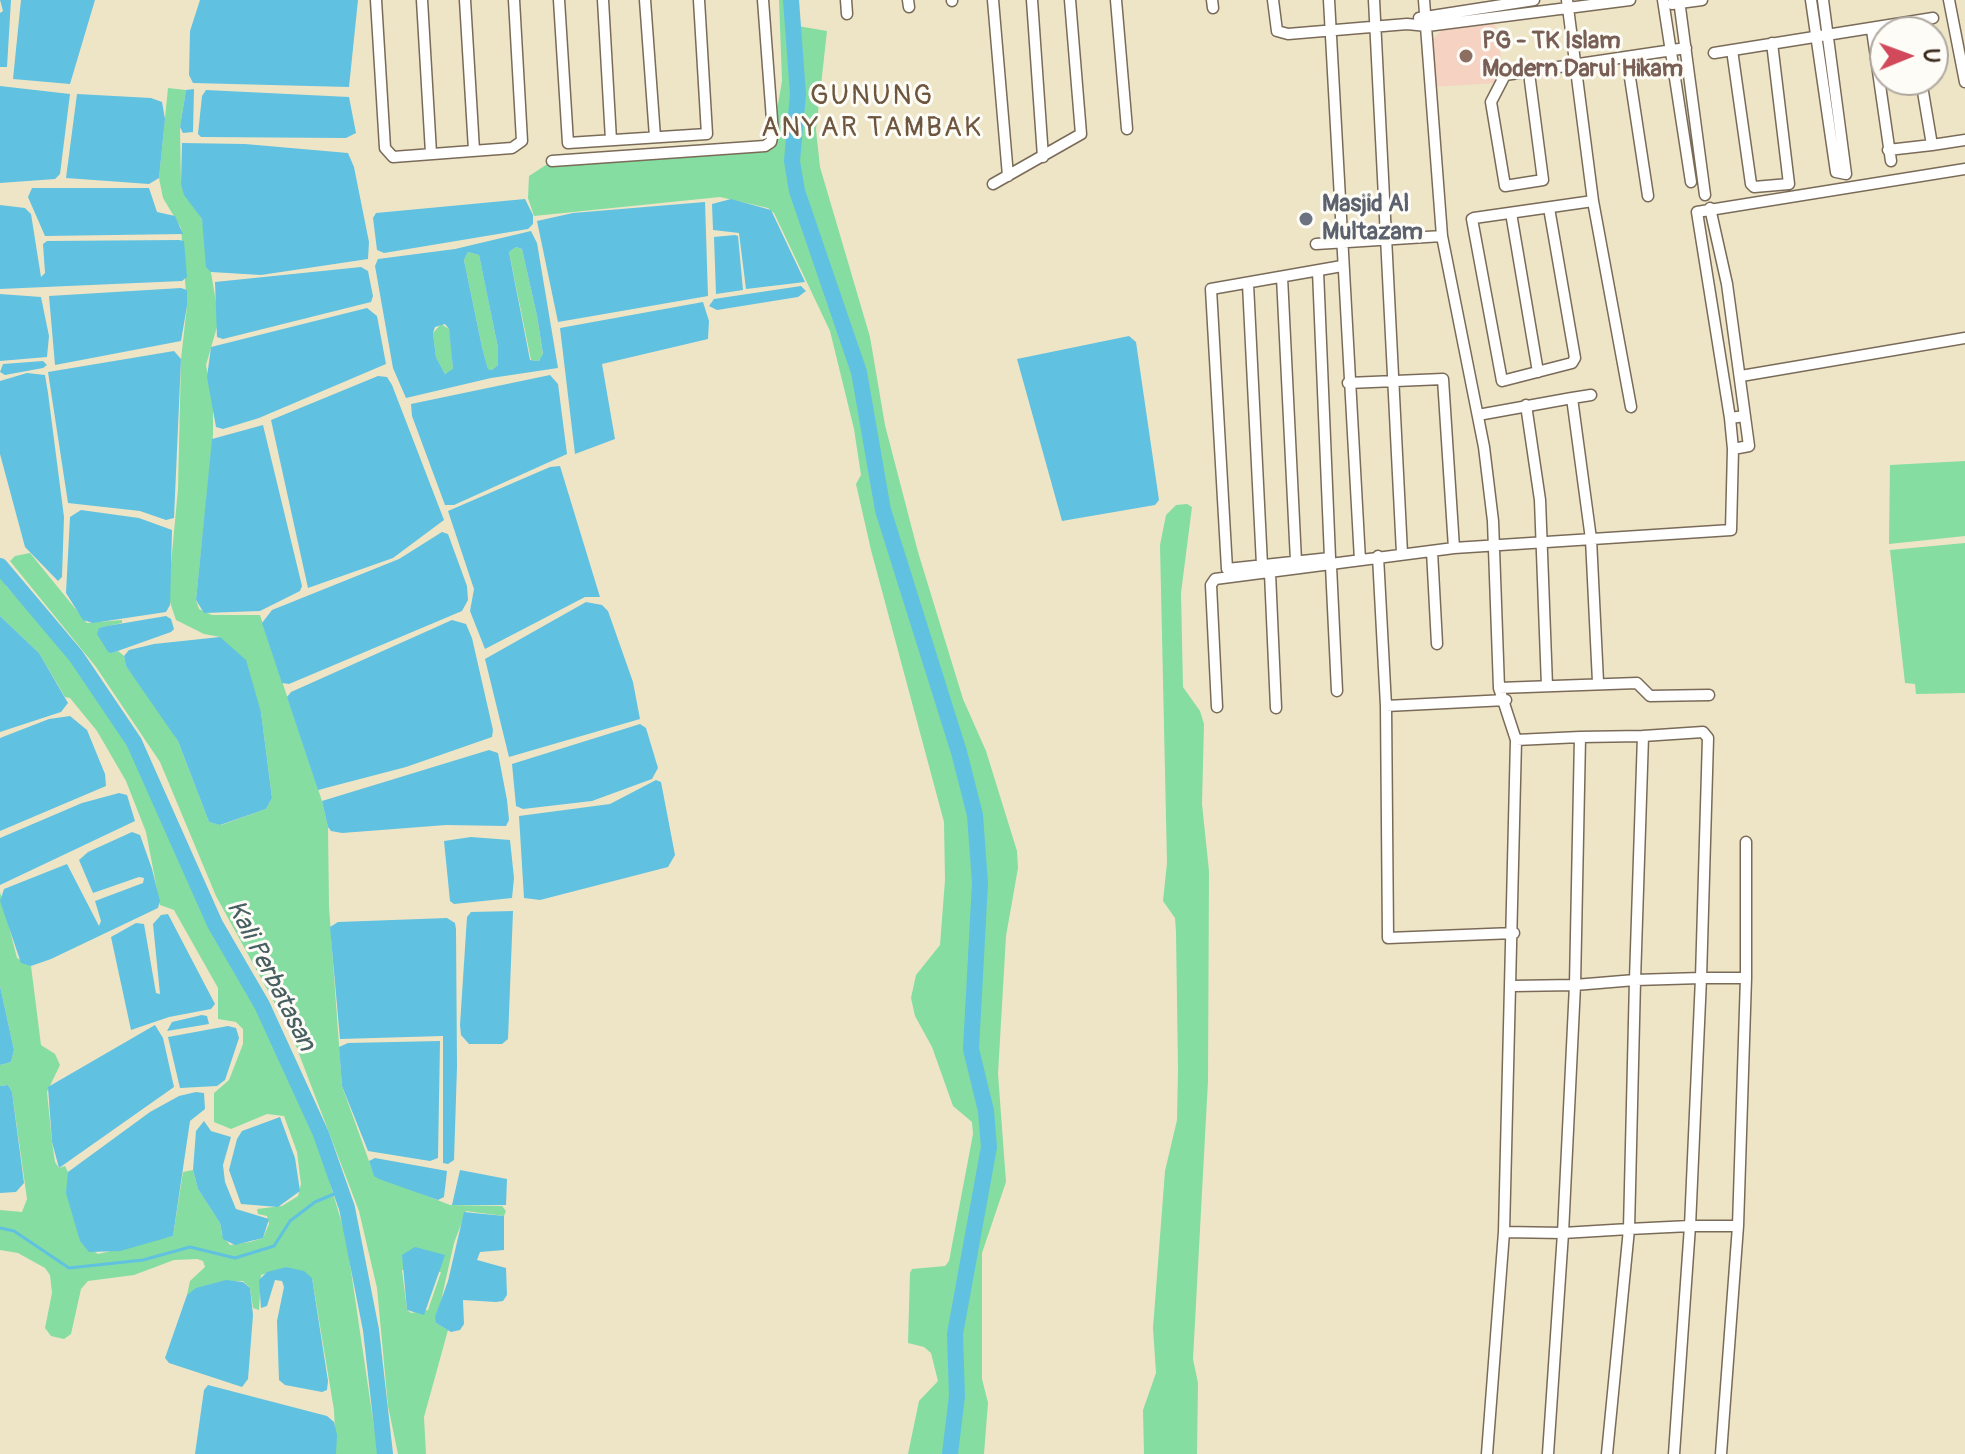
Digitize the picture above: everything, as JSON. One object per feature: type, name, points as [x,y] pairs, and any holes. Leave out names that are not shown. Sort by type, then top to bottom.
[{"type":"street","points":[[376,0],[385,148],[393,157],[512,148],[522,141],[514,0]]},
{"type":"street","points":[[422,0],[431,153]]},
{"type":"street","points":[[465,0],[474,150]]},
{"type":"street","points":[[559,0],[568,143],[707,134],[699,0]]},
{"type":"street","points":[[603,0],[611,140]]},
{"type":"street","points":[[645,0],[655,137]]},
{"type":"street","points":[[552,161],[765,146],[771,142],[773,133],[763,0]]},
{"type":"street","points":[[846,0],[847,14]]},
{"type":"street","points":[[993,0],[1008,176]]},
{"type":"street","points":[[1032,0],[1043,157]]},
{"type":"street","points":[[993,184],[1081,134],[1070,0]]},
{"type":"street","points":[[1116,0],[1127,129]]},
{"type":"street","points":[[1273,0],[1279,33],[1407,24],[1534,0]]},
{"type":"street","points":[[1329,0],[1360,560]]},
{"type":"street","points":[[1374,0],[1396,380],[1402,553]]},
{"type":"street","points":[[1424,0],[1442,236],[1478,415],[1493,545],[1499,688],[1506,700],[1516,740],[1513,986],[1504,1232],[1488,1454]]},
{"type":"street","points":[[1505,6],[1630,0]]},
{"type":"street","points":[[1691,182],[1678,49],[1664,3],[1702,0]]},
{"type":"street","points":[[1811,0],[1838,175],[1847,172],[1823,0]]},
{"type":"street","points":[[1949,0],[1965,82]]},
{"type":"street","points":[[1678,49],[1679,2]]},
{"type":"street","points":[[1567,4],[1593,201],[1631,407]]},
{"type":"street","points":[[1714,53],[1869,30]]},
{"type":"street","points":[[1732,50],[1751,184],[1754,187],[1791,181],[1772,43]]},
{"type":"street","points":[[1529,73],[1543,180],[1503,184],[1491,102],[1509,74],[1678,49]]},
{"type":"street","points":[[1627,58],[1648,196]]},
{"type":"street","points":[[1684,92],[1705,195]]},
{"type":"street","points":[[1881,96],[1890,156],[1965,140]]},
{"type":"street","points":[[1924,96],[1932,145]]},
{"type":"street","points":[[1342,266],[1211,289],[1227,569],[1331,566],[1378,556],[1454,548],[1731,530],[1734,527],[1740,448],[1738,417],[1697,212],[1965,169]]},
{"type":"street","points":[[1549,208],[1575,358],[1572,363],[1502,381],[1471,222],[1474,218],[1593,201]]},
{"type":"street","points":[[1710,208],[1741,376],[1738,417],[1740,448]]},
{"type":"street","points":[[1511,213],[1538,372]]},
{"type":"street","points":[[1316,244],[1442,236]]},
{"type":"street","points":[[1217,707],[1211,585],[1215,579],[1296,561],[1330,558],[1318,271]]},
{"type":"street","points":[[1282,277],[1296,561]]},
{"type":"street","points":[[1248,284],[1276,708]]},
{"type":"street","points":[[1741,376],[1965,338]]},
{"type":"street","points":[[1348,383],[1440,378],[1444,382],[1454,548]]},
{"type":"street","points":[[1478,415],[1591,395]]},
{"type":"street","points":[[1572,398],[1591,539],[1598,682]]},
{"type":"street","points":[[1526,405],[1542,542],[1547,686]]},
{"type":"street","points":[[1432,551],[1437,644]]},
{"type":"street","points":[[1378,556],[1386,706],[1388,938],[1514,933]]},
{"type":"street","points":[[1331,566],[1337,691]]},
{"type":"street","points":[[1499,688],[1598,682],[1637,683],[1650,696],[1709,695]]},
{"type":"street","points":[[1386,706],[1506,700]]},
{"type":"street","points":[[1516,740],[1703,732],[1708,738],[1690,1226],[1674,1454]]},
{"type":"street","points":[[1607,1454],[1629,1229],[1643,736]]},
{"type":"street","points":[[1548,1454],[1575,985],[1580,737]]},
{"type":"street","points":[[1721,1454],[1738,1226],[1746,978],[1746,842]]},
{"type":"street","points":[[1513,986],[1746,978]]},
{"type":"street","points":[[1504,1232],[1563,1233],[1738,1226]]},
{"type":"shaded area","name":"PG - TK Islam Modern Darul Hikam","points":[[1494,22],[1504,70],[1496,83],[1433,87],[1429,43],[1442,30]]},
{"type":"green space","points":[[779,0],[799,0],[798,26],[827,31],[816,130],[820,167],[870,337],[885,425],[918,552],[963,699],[986,751],[1017,851],[1018,868],[1006,936],[998,1074],[1006,1182],[982,1253],[982,1379],[988,1403],[984,1454],[908,1454],[919,1401],[938,1381],[931,1353],[924,1347],[908,1343],[910,1273],[912,1269],[945,1266],[949,1261],[973,1134],[972,1122],[953,1106],[932,1047],[915,1016],[911,998],[916,975],[940,945],[945,880],[944,822],[871,550],[856,484],[861,475],[854,429],[830,331],[774,213],[768,208],[720,197],[534,216],[528,198],[529,176],[552,161],[765,146],[773,133],[782,81]]},
{"type":"green space","points":[[168,88],[186,90],[180,127],[181,184],[202,219],[219,320],[206,365],[213,402],[213,435],[196,600],[199,609],[212,615],[260,615],[322,801],[328,827],[329,907],[342,1086],[374,1175],[450,1205],[502,1206],[506,1211],[504,1216],[466,1211],[454,1243],[436,1323],[448,1330],[424,1417],[426,1454],[398,1454],[388,1406],[377,1288],[359,1211],[291,1033],[216,896],[160,762],[96,667],[10,561],[15,556],[30,553],[87,623],[122,620],[122,623],[99,628],[112,653],[118,651],[124,656],[126,666],[178,741],[209,822],[221,825],[266,809],[272,798],[261,712],[220,637],[204,634],[176,620],[168,596],[178,489],[181,359],[187,306],[181,228],[163,198],[159,178]],"holes":[[[402,1270],[441,1272],[428,1310],[411,1313],[407,1310]]]},
{"type":"green space","points":[[516,247],[522,249],[537,316],[543,355],[539,361],[531,360],[509,252]]},
{"type":"green space","points":[[468,252],[479,255],[498,348],[498,365],[492,370],[488,369],[482,347],[464,260]]},
{"type":"green space","points":[[441,324],[449,329],[451,344],[453,370],[445,374],[436,357],[433,333]]},
{"type":"green space","points":[[1965,461],[1965,536],[1889,544],[1890,465]]},
{"type":"green space","points":[[1176,505],[1192,507],[1181,593],[1183,687],[1200,711],[1204,724],[1202,804],[1209,871],[1208,1081],[1193,1359],[1198,1383],[1197,1454],[1144,1454],[1143,1410],[1156,1373],[1153,1328],[1165,1171],[1177,1120],[1178,1070],[1175,918],[1163,901],[1167,863],[1160,545],[1166,515]]},
{"type":"green space","points":[[1965,543],[1965,693],[1916,694],[1915,684],[1905,683],[1890,550]]},
{"type":"green space","points":[[0,571],[6,586],[51,635],[108,710],[142,764],[186,876],[272,1037],[313,1126],[346,1237],[378,1454],[336,1454],[334,1410],[312,1278],[286,1267],[261,1275],[259,1310],[253,1308],[250,1288],[243,1281],[226,1281],[187,1295],[190,1281],[205,1267],[203,1261],[197,1259],[174,1260],[134,1275],[88,1281],[81,1289],[71,1334],[64,1339],[51,1336],[45,1328],[52,1293],[50,1275],[45,1268],[18,1253],[0,1250],[0,1210],[22,1212],[27,1199],[12,1092],[8,1085],[0,1086],[0,1065],[11,1062],[14,1050],[0,986],[0,892],[17,958],[31,966],[41,1045],[55,1054],[60,1065],[47,1092],[52,1142],[55,1162],[59,1168],[65,1166],[68,1172],[80,1241],[98,1254],[173,1236],[183,1172],[193,1170],[198,1189],[220,1223],[222,1235],[230,1245],[250,1242],[263,1238],[269,1224],[267,1216],[258,1214],[257,1209],[282,1206],[298,1196],[301,1184],[297,1152],[284,1116],[267,1114],[231,1129],[214,1122],[214,1093],[229,1080],[243,1044],[243,1029],[236,1022],[218,1019],[218,988],[174,910],[160,905],[146,832],[126,781],[97,731],[70,698],[65,697],[39,653],[0,616]]},
{"type":"water","points":[[0,0],[11,0],[7,67],[0,67],[0,13],[3,11]]},
{"type":"water","points":[[21,0],[95,0],[70,84],[13,79]]},
{"type":"water","points":[[200,0],[358,0],[349,87],[193,83],[189,75],[190,31]]},
{"type":"water","points":[[0,86],[70,94],[60,174],[55,179],[0,183]]},
{"type":"water","points":[[194,89],[193,132],[183,133],[180,127],[186,90]]},
{"type":"water","points":[[206,90],[349,97],[356,133],[346,138],[201,137],[198,134],[202,96]]},
{"type":"water","points":[[77,94],[151,98],[162,102],[165,119],[159,178],[149,184],[66,178]]},
{"type":"water","points":[[182,143],[245,144],[348,153],[354,167],[369,242],[368,259],[261,275],[211,272],[206,267],[202,219],[184,195],[181,184]]},
{"type":"water","points":[[32,188],[149,188],[157,212],[175,216],[183,234],[45,236],[28,197]]},
{"type":"water","points":[[525,199],[533,215],[533,224],[528,229],[384,253],[377,250],[373,218],[376,213]]},
{"type":"water","points":[[731,199],[771,210],[805,282],[746,289],[739,233],[713,230],[712,204]]},
{"type":"water","points":[[705,202],[708,296],[558,322],[537,221],[573,213]]},
{"type":"water","points":[[0,205],[25,208],[31,214],[41,277],[45,273],[43,244],[47,241],[179,240],[184,241],[187,277],[182,281],[0,289]]},
{"type":"water","points":[[531,231],[537,243],[558,368],[491,378],[406,398],[393,368],[375,266],[378,259],[455,249]],"holes":[[[516,247],[522,249],[537,316],[543,354],[539,361],[530,360],[509,252]],[[468,252],[479,255],[498,348],[498,365],[492,370],[488,369],[482,347],[464,260]],[[445,324],[449,329],[453,369],[445,374],[436,357],[435,327]]]},
{"type":"water","points":[[738,236],[743,290],[716,294],[714,237]]},
{"type":"water","points":[[361,267],[368,271],[373,296],[371,302],[223,339],[217,337],[215,282]]},
{"type":"water","points":[[801,286],[806,291],[798,297],[717,310],[709,306],[714,299]]},
{"type":"water","points":[[187,290],[187,306],[181,341],[55,365],[49,296]]},
{"type":"water","points":[[0,294],[41,297],[49,336],[47,357],[0,361]]},
{"type":"water","points":[[703,302],[709,321],[708,339],[602,364],[615,439],[575,454],[560,328]]},
{"type":"water","points":[[367,308],[377,316],[386,364],[259,418],[223,429],[216,427],[207,377],[211,347]]},
{"type":"water","points":[[1129,336],[1136,342],[1159,500],[1155,505],[1062,521],[1017,359]]},
{"type":"water","points":[[174,351],[181,359],[174,518],[166,520],[140,511],[68,503],[48,372]]},
{"type":"water","points":[[43,361],[47,365],[43,368],[5,375],[0,372],[3,364]]},
{"type":"water","points":[[27,373],[45,375],[48,393],[64,517],[62,577],[58,581],[25,547],[0,454],[0,381]]},
{"type":"water","points":[[550,375],[558,384],[567,454],[454,505],[445,505],[412,416],[411,404]]},
{"type":"water","points":[[378,376],[387,377],[392,385],[444,520],[393,558],[308,588],[271,420]]},
{"type":"water","points":[[263,425],[302,586],[300,591],[260,611],[204,613],[196,600],[212,439]]},
{"type":"water","points":[[560,466],[600,597],[585,597],[485,649],[470,611],[474,589],[448,511],[550,467]]},
{"type":"water","points":[[81,510],[139,518],[172,530],[170,605],[166,612],[93,623],[83,620],[66,593],[70,517]]},
{"type":"water","points":[[442,532],[448,534],[467,586],[468,600],[462,611],[289,684],[282,683],[262,623],[272,610],[399,559]]},
{"type":"water","points":[[586,602],[602,605],[608,611],[633,682],[640,719],[509,757],[485,659]]},
{"type":"water","points":[[0,616],[39,653],[68,703],[61,712],[0,732]]},
{"type":"water","points":[[166,616],[171,619],[174,629],[171,632],[112,653],[108,652],[97,634],[99,628]]},
{"type":"water","points":[[452,620],[466,624],[472,638],[492,737],[406,767],[318,790],[287,697],[291,692]]},
{"type":"water","points":[[220,637],[246,660],[261,712],[272,798],[266,809],[220,825],[209,822],[178,741],[126,666],[124,656],[129,650],[154,644]]},
{"type":"water","points":[[70,716],[87,730],[105,774],[106,786],[0,831],[0,738],[49,719]]},
{"type":"water","points":[[640,724],[646,728],[658,768],[652,779],[592,801],[523,809],[516,806],[512,764]]},
{"type":"water","points":[[489,750],[498,753],[507,800],[509,820],[506,826],[446,825],[342,833],[331,831],[328,827],[322,801]]},
{"type":"water","points":[[656,780],[661,782],[675,855],[668,867],[540,900],[524,898],[519,816],[610,804]]},
{"type":"water","points":[[119,793],[127,795],[135,821],[0,885],[0,838],[82,803]]},
{"type":"water","points":[[132,832],[140,835],[152,869],[160,901],[158,908],[51,959],[31,966],[21,963],[0,901],[4,889],[67,864],[99,926],[101,921],[95,901],[143,883],[144,878],[93,893],[79,860],[88,852]]},
{"type":"water","points":[[471,837],[510,840],[514,878],[512,898],[454,904],[450,901],[444,841]]},
{"type":"water","points":[[513,911],[508,1039],[502,1044],[469,1044],[461,1035],[460,1025],[467,917],[471,912]]},
{"type":"water","points":[[168,914],[215,1004],[211,1009],[169,1017],[131,1030],[111,937],[136,923],[144,924],[156,993],[160,994],[153,924],[161,915]]},
{"type":"water","points":[[447,918],[455,923],[456,929],[457,1067],[454,1160],[448,1164],[443,1163],[443,1036],[340,1039],[330,927],[338,922]]},
{"type":"water","points":[[0,986],[14,1050],[11,1062],[0,1065]]},
{"type":"water","points":[[207,1016],[209,1024],[167,1031],[172,1022]]},
{"type":"water","points":[[155,1025],[163,1038],[174,1087],[59,1168],[52,1142],[48,1087]]},
{"type":"water","points":[[228,1026],[236,1028],[239,1038],[225,1080],[217,1086],[180,1088],[168,1037]]},
{"type":"water","points":[[440,1041],[438,1158],[430,1161],[368,1151],[342,1086],[339,1047],[348,1043]]},
{"type":"water","points":[[8,1085],[12,1092],[24,1183],[16,1192],[0,1193],[0,1086]]},
{"type":"water","points":[[204,1093],[205,1109],[190,1121],[173,1236],[120,1251],[89,1252],[80,1241],[66,1193],[68,1172],[150,1112],[179,1096]]},
{"type":"water","points":[[280,1117],[295,1158],[300,1191],[278,1207],[241,1204],[229,1170],[237,1139],[242,1131]]},
{"type":"water","points":[[204,1121],[211,1131],[231,1137],[223,1165],[225,1182],[236,1209],[269,1219],[263,1238],[235,1245],[223,1239],[220,1223],[198,1189],[193,1170],[196,1131]]},
{"type":"water","points":[[375,1158],[447,1171],[444,1197],[438,1200],[379,1179],[374,1176],[369,1161]]},
{"type":"water","points":[[460,1170],[507,1179],[506,1205],[452,1205]]},
{"type":"water","points":[[464,1212],[504,1216],[504,1250],[480,1252],[477,1260],[506,1268],[507,1295],[503,1301],[496,1302],[463,1300],[464,1324],[460,1330],[451,1332],[436,1323],[435,1317],[448,1281]]},
{"type":"water","points":[[415,1247],[445,1255],[424,1315],[407,1310],[402,1255]]},
{"type":"water","points":[[286,1267],[304,1271],[312,1278],[328,1381],[327,1390],[322,1392],[285,1385],[279,1380],[277,1321],[284,1287],[282,1281],[275,1280],[267,1306],[261,1308],[259,1280],[267,1272]]},
{"type":"water","points":[[226,1280],[243,1282],[250,1288],[253,1315],[248,1379],[242,1387],[169,1363],[165,1358],[187,1295],[196,1288]]},
{"type":"water","points":[[208,1385],[327,1416],[334,1422],[336,1454],[195,1454],[204,1390]]},
{"type":"waterway","points":[[791,0],[798,94],[792,161],[797,191],[859,372],[883,510],[959,752],[975,815],[980,883],[971,1049],[986,1111],[989,1147],[955,1334],[957,1396],[950,1454]]},
{"type":"waterway","name":"Kali Perbatasan","points":[[0,566],[76,656],[134,742],[215,924],[262,1005],[321,1134],[347,1208],[371,1330],[385,1454]]},
{"type":"waterway","points":[[0,1228],[14,1231],[69,1268],[143,1260],[190,1247],[235,1258],[274,1246],[290,1221],[315,1202],[341,1191]]},
{"type":"place","name":"PG - TK Islam Modern Darul Hikam","points":[[1466,56]]},
{"type":"place","name":"Masjid Al Multazam","points":[[1306,219]]},
{"type":"district","name":"GUNUNG ANYAR TAMBAK","points":[[872,113]]}]
